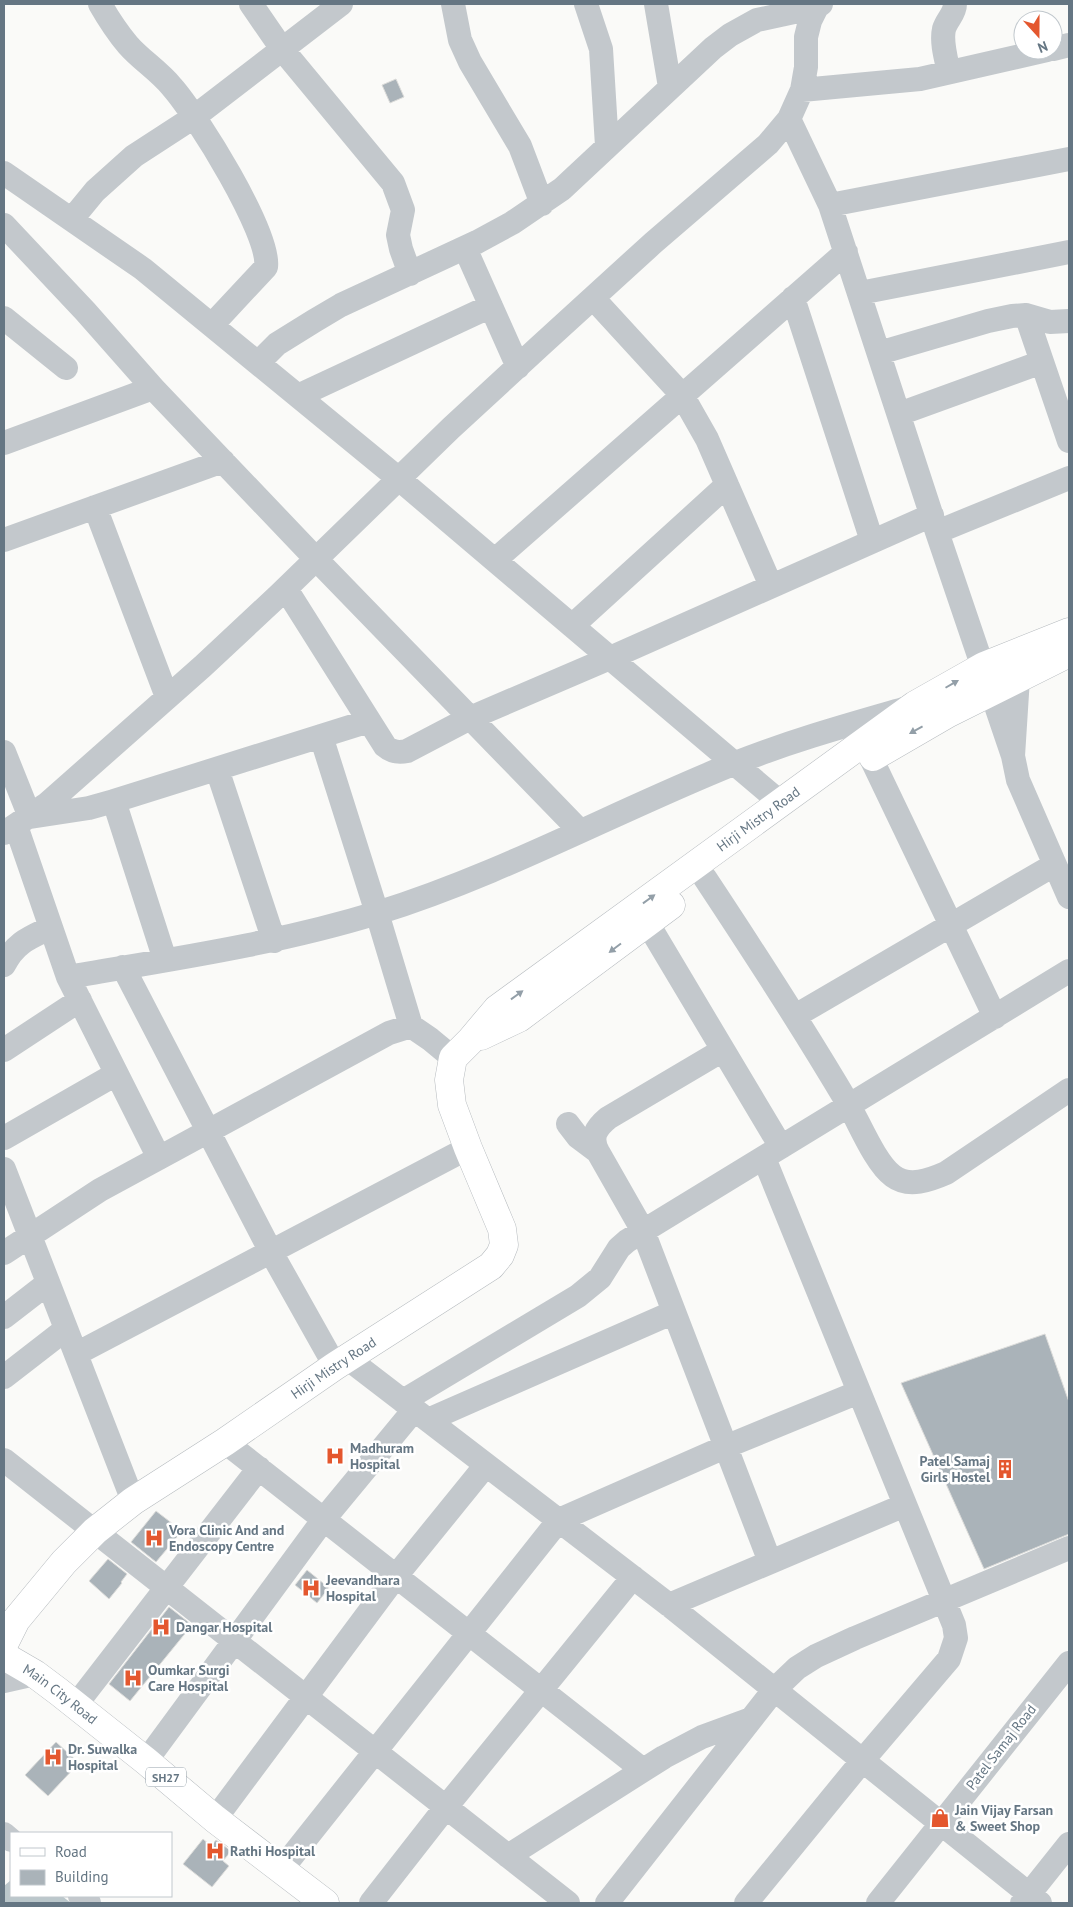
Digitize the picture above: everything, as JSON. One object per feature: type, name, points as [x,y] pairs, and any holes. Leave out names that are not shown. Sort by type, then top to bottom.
[{"type":"main road","name":"Hirji Mistry Road","points":[[4,1644],[16,1620],[64,1562],[95,1531],[133,1501],[225,1442],[341,1362],[491,1266],[500,1255],[504,1245],[502,1229],[452,1105],[449,1080],[462,1050],[497,1009],[916,705],[984,666],[1069,632]]},
{"type":"main road","name":"Hirji Mistry Road","points":[[462,1050],[519,1018],[648,924],[705,878],[811,799],[871,758],[908,734],[1069,653]]},
{"type":"main road","name":"Main City Road","points":[[4,1656],[35,1674],[146,1761],[215,1819],[325,1903]]},
{"type":"street","points":[[100,4],[128,45],[171,85],[194,117],[238,187],[266,251],[266,267],[212,325]]},
{"type":"street","points":[[251,4],[282,49],[393,183],[403,210],[398,235],[400,249],[410,274]]},
{"type":"street","points":[[72,219],[95,191],[122,166],[164,135],[194,117],[341,4]]},
{"type":"street","points":[[453,4],[460,40],[470,62],[520,146],[542,204]]},
{"type":"street","points":[[586,4],[601,49],[607,146]]},
{"type":"street","points":[[656,4],[670,87]]},
{"type":"street","points":[[949,72],[943,40],[944,30],[954,13],[956,4]]},
{"type":"street","points":[[258,363],[277,344],[341,305],[465,248],[512,223],[542,204],[562,189],[670,87],[730,35],[757,20],[769,10],[819,6]]},
{"type":"street","points":[[16,825],[54,798],[203,666],[518,367],[653,243],[768,144],[789,119],[802,90],[806,67],[806,37],[810,20],[819,6]]},
{"type":"street","points":[[802,90],[920,79],[1013,58]]},
{"type":"street","points":[[789,119],[830,205],[934,524],[984,666],[1013,756],[1018,780],[1069,897]]},
{"type":"street","points":[[830,205],[1069,158]]},
{"type":"street","points":[[4,173],[143,268],[399,479],[781,803]]},
{"type":"street","points":[[4,225],[86,311],[153,388],[580,831]]},
{"type":"street","points":[[465,248],[518,367]]},
{"type":"street","points":[[495,560],[846,252]]},
{"type":"street","points":[[860,293],[1069,252]]},
{"type":"street","points":[[593,298],[682,396],[708,438],[770,586]]},
{"type":"street","points":[[794,298],[872,541]]},
{"type":"street","points":[[298,396],[491,306]]},
{"type":"street","points":[[879,354],[988,321],[1026,315],[1050,322],[1069,321]]},
{"type":"street","points":[[1026,315],[1069,441]]},
{"type":"street","points":[[10,330],[66,368]]},
{"type":"street","points":[[899,414],[1042,362]]},
{"type":"street","points":[[4,443],[153,388]]},
{"type":"street","points":[[4,540],[224,461]]},
{"type":"street","points":[[286,589],[385,746],[390,751],[400,752],[407,751],[470,718],[610,658],[872,541],[934,524],[1069,478]]},
{"type":"street","points":[[572,626],[727,485]]},
{"type":"street","points":[[94,507],[167,697]]},
{"type":"street","points":[[1013,756],[1018,678],[1025,649]]},
{"type":"street","points":[[68,976],[274,941],[377,913],[493,869],[734,763],[824,732],[916,705]]},
{"type":"street","points":[[16,825],[114,801],[369,721]]},
{"type":"street","points":[[320,736],[411,1026],[430,1039],[462,1050]]},
{"type":"street","points":[[4,752],[16,825],[68,976],[159,1158]]},
{"type":"street","points":[[871,758],[995,1017]]},
{"type":"street","points":[[217,769],[274,941]]},
{"type":"street","points":[[114,801],[165,960]]},
{"type":"street","points":[[795,1016],[1054,865]]},
{"type":"street","points":[[705,878],[795,1016],[849,1105],[881,1164],[893,1176],[908,1182],[929,1181],[946,1173],[1069,1090]]},
{"type":"street","points":[[648,924],[723,1050],[773,1152],[859,1392],[954,1625],[956,1638],[949,1659],[862,1760],[746,1903]]},
{"type":"street","points":[[4,965],[11,952],[23,941],[50,928]]},
{"type":"street","points":[[123,967],[271,1252],[341,1362],[415,1410],[669,1605],[941,1823],[1030,1900],[1069,1844]]},
{"type":"street","points":[[146,1761],[324,1519],[415,1410],[578,1296],[600,1278],[619,1248],[1069,971]]},
{"type":"street","points":[[4,1050],[80,1000]]},
{"type":"street","points":[[4,1253],[100,1190],[343,1057],[390,1033],[411,1026]]},
{"type":"street","points":[[723,1050],[608,1118],[597,1128],[594,1138],[598,1152],[643,1232],[770,1562]]},
{"type":"street","points":[[4,1138],[116,1074]]},
{"type":"street","points":[[568,1124],[578,1137],[598,1152]]},
{"type":"street","points":[[76,1354],[468,1148]]},
{"type":"street","points":[[4,1169],[133,1501]]},
{"type":"street","points":[[4,1317],[48,1283]]},
{"type":"street","points":[[415,1410],[674,1312]]},
{"type":"street","points":[[4,1376],[66,1329]]},
{"type":"street","points":[[281,1870],[559,1520],[725,1447],[859,1392]]},
{"type":"street","points":[[225,1442],[643,1770]]},
{"type":"street","points":[[4,1460],[568,1903]]},
{"type":"street","points":[[215,1819],[396,1576],[486,1465]]},
{"type":"street","points":[[75,1706],[259,1468]]},
{"type":"street","points":[[669,1605],[905,1505]]},
{"type":"street","points":[[607,1903],[774,1690],[797,1668],[816,1656],[1069,1548]]},
{"type":"street","points":[[371,1903],[446,1807],[633,1577]]},
{"type":"street","name":"Patel Samaj Road","points":[[878,1903],[1069,1663]]},
{"type":"street","points":[[4,1681],[35,1674]]},
{"type":"street","points":[[508,1856],[643,1770],[702,1737],[751,1719]]},
{"type":"shaded area","points":[[10,1881],[10,1897],[63,1897],[71,1903],[4,1903],[4,1886]]},
{"type":"building","points":[[396,79],[404,97],[390,103],[382,85]]},
{"type":"building","name":"Patel Samaj Girls Hostel","points":[[1045,1334],[1069,1402],[1069,1534],[984,1569],[901,1383]]},
{"type":"building","points":[[156,1511],[182,1531],[156,1562],[131,1542]]},
{"type":"building","points":[[108,1559],[127,1574],[109,1599],[89,1581]]},
{"type":"building","points":[[307,1570],[329,1588],[317,1603],[295,1585]]},
{"type":"building","points":[[169,1607],[192,1625],[130,1701],[109,1684]]},
{"type":"building","points":[[56,1742],[79,1763],[48,1796],[25,1775]]},
{"type":"building","points":[[203,1839],[211,1846],[216,1840],[231,1851],[223,1861],[229,1866],[212,1887],[183,1864]]},
{"type":"place","name":"Madhuram Hospital","points":[[335,1456]]},
{"type":"place","name":"Patel Samaj Girls Hostel","points":[[1005,1469]]},
{"type":"place","name":"Vora Clinic And and Endoscopy Centre","points":[[154,1538]]},
{"type":"place","name":"Jeevandhara Hospital","points":[[311,1588]]},
{"type":"place","name":"Dangar Hospital","points":[[161,1627]]},
{"type":"place","name":"Oumkar Surgi Care Hospital","points":[[133,1678]]},
{"type":"place","name":"Dr. Suwalka Hospital","points":[[53,1757]]},
{"type":"place","name":"Jain Vijay Farsan & Sweet Shop","points":[[940,1818]]},
{"type":"place","name":"Rathi Hospital","points":[[215,1851]]}]
